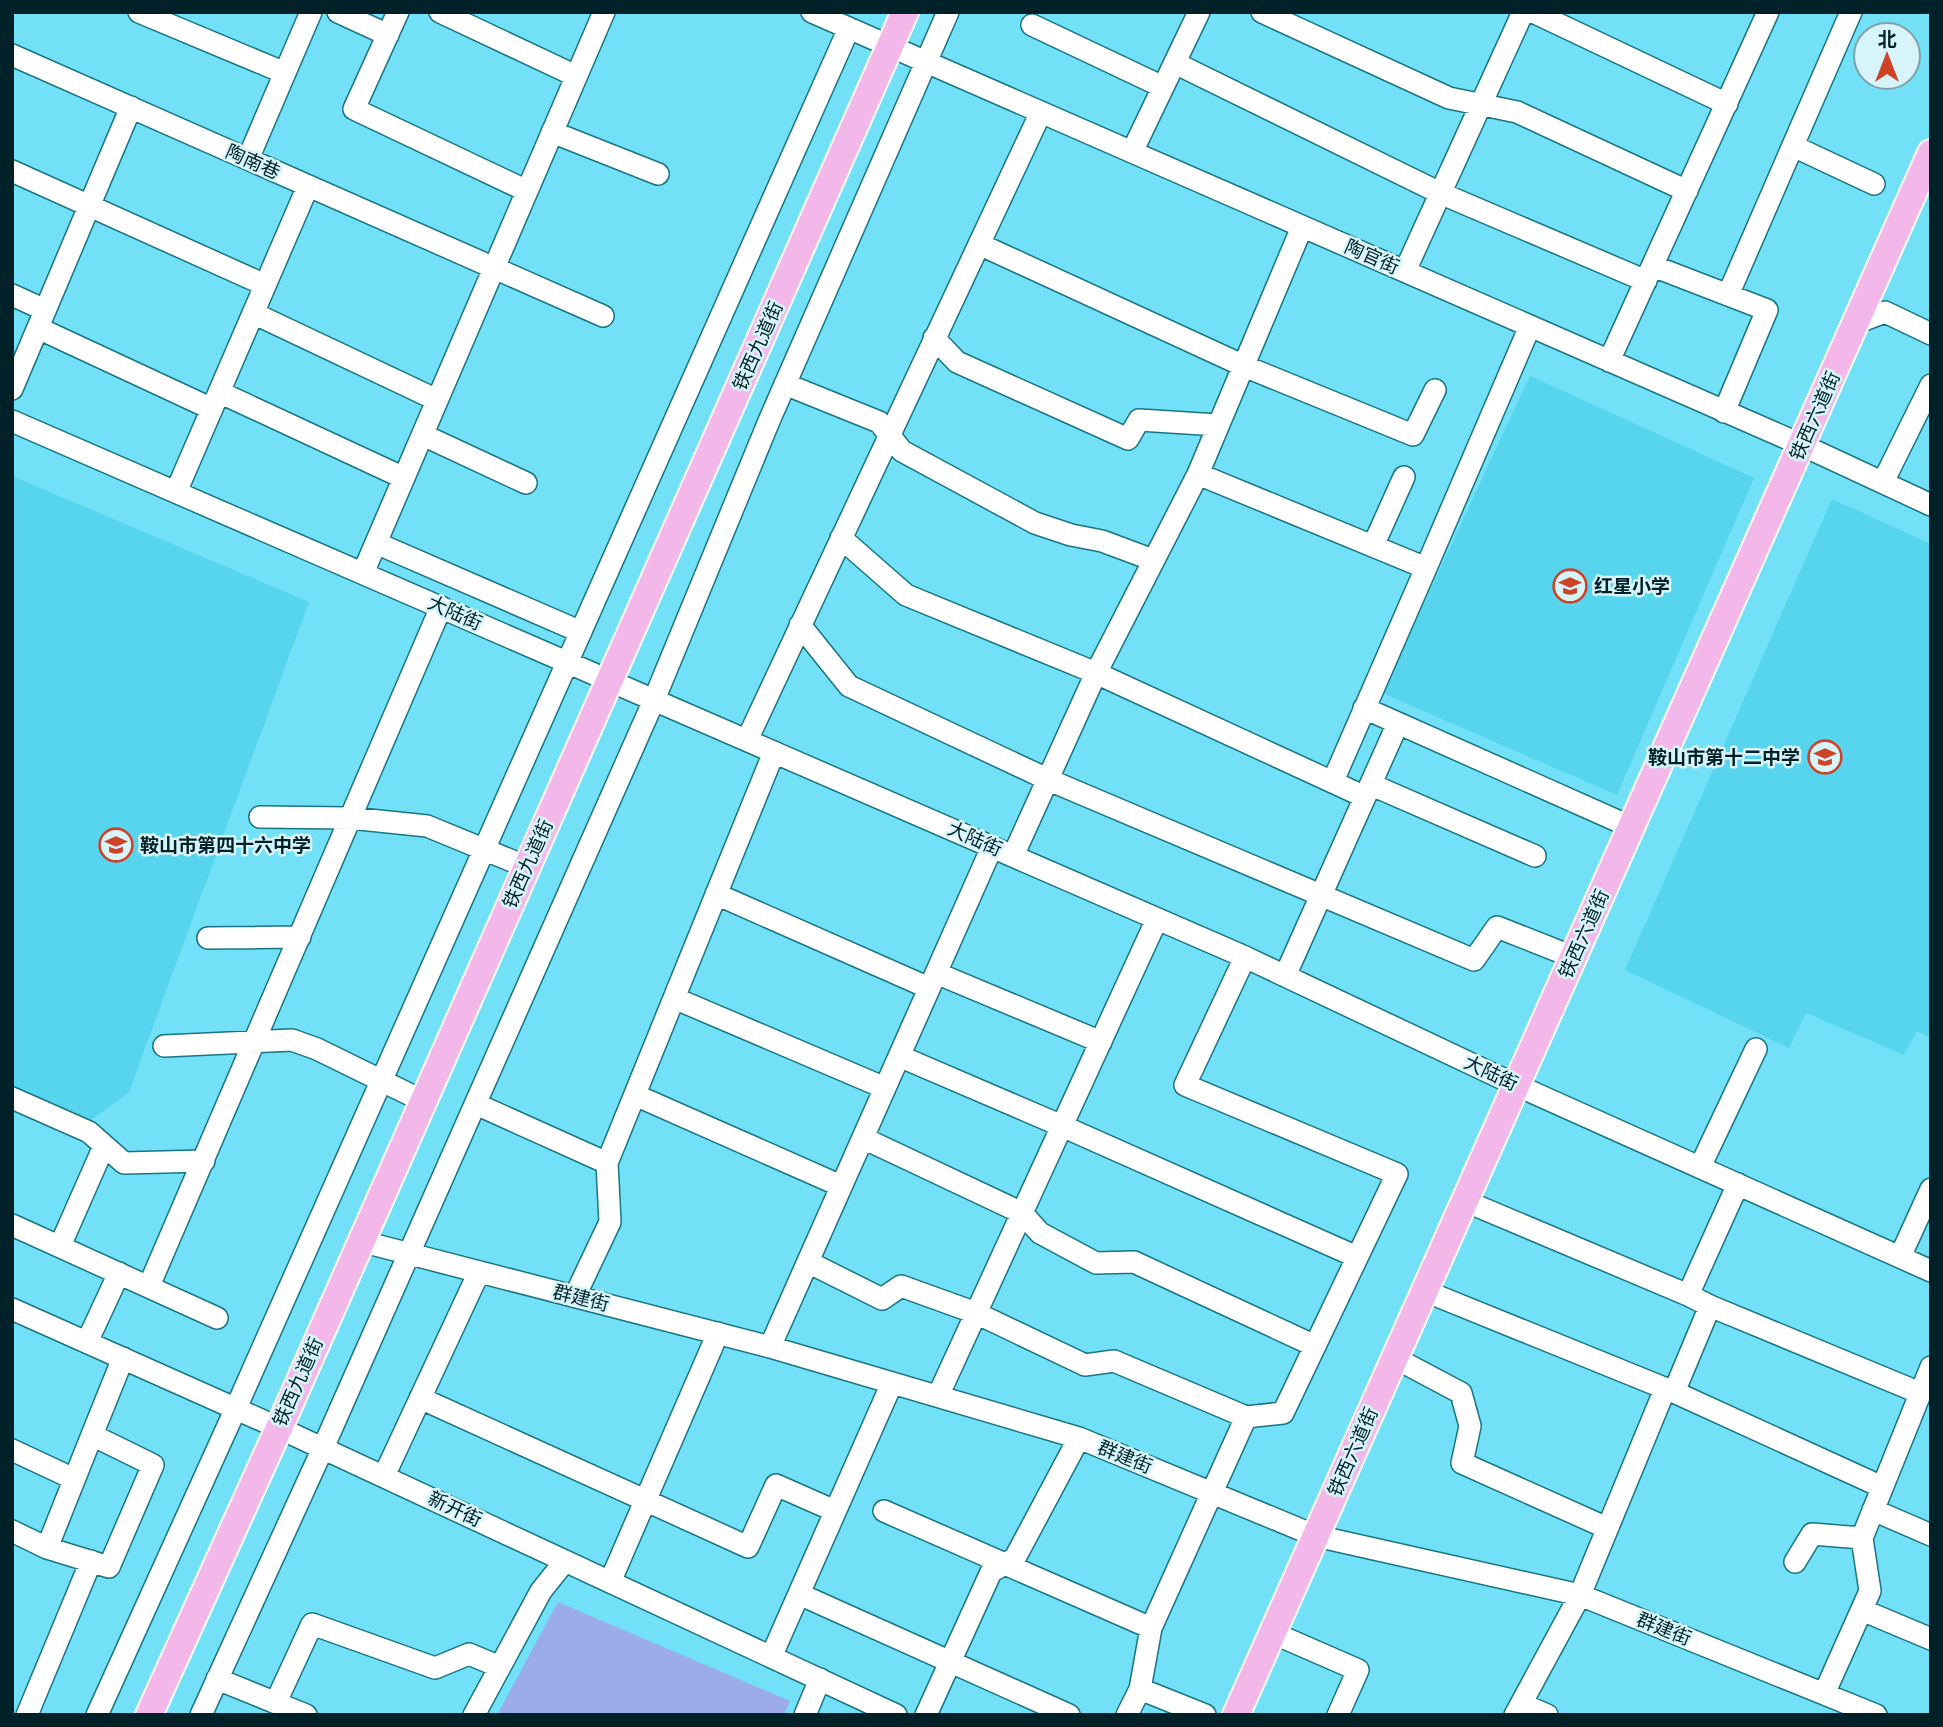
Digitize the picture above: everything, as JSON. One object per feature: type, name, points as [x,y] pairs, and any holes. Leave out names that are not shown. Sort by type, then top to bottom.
[{"type":"main road","name":"铁西九道街","points":[[149,1715],[279,1428],[905,12]]},
{"type":"main road","name":"铁西六道街","points":[[1236,1715],[1931,153]]},
{"type":"street","points":[[139,12],[285,73]]},
{"type":"street","points":[[248,159],[311,12]]},
{"type":"street","points":[[338,12],[388,35]]},
{"type":"street","points":[[398,12],[354,108],[527,191]]},
{"type":"street","points":[[440,12],[576,76]]},
{"type":"street","points":[[363,573],[604,12]]},
{"type":"street","name":"陶官街","points":[[812,12],[1802,445],[1931,505]]},
{"type":"street","points":[[201,1715],[323,1448],[654,700],[785,384],[948,12]]},
{"type":"street","points":[[1132,152],[1199,12]]},
{"type":"street","points":[[1262,12],[1449,98],[1517,112],[1687,191]]},
{"type":"street","points":[[1405,271],[1523,12]]},
{"type":"street","points":[[1533,12],[1727,103]]},
{"type":"street","points":[[1728,295],[1851,12]]},
{"type":"street","points":[[1609,361],[1727,103],[1763,14]]},
{"type":"street","points":[[1032,25],[1163,87]]},
{"type":"street","points":[[97,1715],[849,28]]},
{"type":"street","name":"陶南巷","points":[[12,55],[603,316]]},
{"type":"street","points":[[1175,63],[1440,193],[1649,273],[1728,295],[1767,310],[1724,412]]},
{"type":"street","points":[[12,389],[131,107]]},
{"type":"street","points":[[747,740],[1041,112]]},
{"type":"street","points":[[552,132],[658,174]]},
{"type":"street","points":[[1793,146],[1874,184]]},
{"type":"street","points":[[12,171],[265,285]]},
{"type":"street","points":[[176,492],[308,186]]},
{"type":"street","points":[[1013,856],[1096,673],[1198,474],[1302,226]]},
{"type":"street","points":[[979,244],[1244,366],[1413,435],[1435,390]]},
{"type":"street","points":[[12,295],[42,319],[216,400],[404,478]]},
{"type":"street","points":[[1856,323],[1885,312],[1931,334]]},
{"type":"street","points":[[253,313],[437,400]]},
{"type":"street","points":[[1333,781],[1530,326]]},
{"type":"street","points":[[934,338],[957,362],[1129,439],[1139,420],[1219,425]]},
{"type":"street","points":[[785,384],[879,422],[902,451],[1035,523],[1071,535],[1102,541],[1153,560]]},
{"type":"street","points":[[1883,482],[1931,384]]},
{"type":"street","name":"大陆街","points":[[12,421],[1245,957],[1516,1085],[1931,1271]]},
{"type":"street","points":[[422,435],[526,483]]},
{"type":"street","points":[[1198,474],[1426,568]]},
{"type":"street","points":[[1373,547],[1404,477]]},
{"type":"street","points":[[841,538],[906,595],[1096,673],[1333,781],[1368,791],[1535,856]]},
{"type":"street","points":[[376,543],[581,632]]},
{"type":"street","points":[[149,1286],[441,607]]},
{"type":"street","points":[[800,625],[849,686],[1048,780],[1474,960],[1497,927],[1573,957]]},
{"type":"street","points":[[1364,708],[1632,827]]},
{"type":"street","points":[[1285,976],[1398,723]]},
{"type":"street","points":[[575,1296],[610,1222],[607,1163],[774,752]]},
{"type":"street","points":[[260,817],[350,818],[427,826],[527,867]]},
{"type":"street","points":[[770,1347],[992,847]]},
{"type":"street","points":[[716,894],[932,981],[1101,1042]]},
{"type":"street","points":[[937,1396],[1157,919]]},
{"type":"street","points":[[208,938],[300,937]]},
{"type":"street","points":[[808,1262],[882,1300],[901,1286],[976,1313],[1085,1364],[1114,1362],[1246,1417],[1283,1413],[1397,1174],[1185,1085],[1245,957]]},
{"type":"street","points":[[674,998],[885,1088]]},
{"type":"street","points":[[164,1046],[292,1040],[317,1049],[423,1101]]},
{"type":"street","points":[[1700,1167],[1756,1049]]},
{"type":"street","points":[[899,1056],[1357,1257]]},
{"type":"street","points":[[635,1096],[841,1186]]},
{"type":"street","points":[[12,1098],[89,1132],[124,1163],[204,1161]]},
{"type":"street","points":[[476,1104],[607,1163]]},
{"type":"street","points":[[863,1138],[1022,1213],[1040,1233],[1096,1263],[1134,1262],[1315,1346]]},
{"type":"street","points":[[60,1246],[104,1146]]},
{"type":"street","points":[[1688,1295],[1738,1184]]},
{"type":"street","points":[[1900,1257],[1931,1189]]},
{"type":"street","points":[[1465,1201],[1688,1295],[1922,1403]]},
{"type":"street","points":[[12,1225],[217,1318]]},
{"type":"street","name":"群建街","points":[[360,1241],[770,1347],[1079,1438],[1316,1536],[1580,1595],[1830,1703],[1876,1715]]},
{"type":"street","points":[[384,1476],[479,1272]]},
{"type":"street","points":[[87,1342],[119,1273]]},
{"type":"street","points":[[1424,1291],[1670,1391],[1882,1487]]},
{"type":"street","points":[[1547,1715],[1518,1709],[1580,1595],[1607,1528],[1710,1306]]},
{"type":"street","name":"新开街","points":[[12,1309],[236,1408],[896,1715]]},
{"type":"street","points":[[610,1582],[718,1333]]},
{"type":"street","points":[[47,1548],[123,1358]]},
{"type":"street","points":[[1395,1359],[1461,1393],[1470,1426],[1462,1463],[1607,1528]]},
{"type":"street","points":[[1830,1703],[1870,1591],[1862,1538],[1882,1487],[1922,1403],[1931,1367]]},
{"type":"street","points":[[771,1657],[892,1383]]},
{"type":"street","points":[[420,1398],[748,1546],[776,1485],[835,1511]]},
{"type":"street","points":[[1127,1715],[1140,1689],[1151,1628],[1246,1417]]},
{"type":"street","points":[[12,1531],[47,1548],[109,1567],[153,1465],[92,1435]]},
{"type":"street","points":[[926,1715],[991,1572],[1016,1558],[1079,1438]]},
{"type":"street","points":[[12,1450],[74,1479]]},
{"type":"street","points":[[1873,1510],[1931,1535]]},
{"type":"street","points":[[884,1511],[1151,1628]]},
{"type":"street","points":[[1795,1562],[1812,1534],[1862,1538]]},
{"type":"street","points":[[474,1715],[541,1591],[565,1561]]},
{"type":"street","points":[[27,1715],[91,1562]]},
{"type":"street","points":[[799,1594],[1069,1715]]},
{"type":"street","points":[[1862,1610],[1931,1639]]},
{"type":"street","points":[[276,1702],[312,1624],[435,1668],[469,1654],[500,1667]]},
{"type":"street","points":[[1273,1633],[1358,1670],[1338,1715]]},
{"type":"street","points":[[217,1679],[306,1715]]},
{"type":"street","points":[[805,1715],[820,1679]]},
{"type":"street","points":[[1140,1689],[1205,1715]]},
{"type":"shaded area","name":"红星小学","points":[[1530,376],[1754,478],[1617,795],[1382,693]]},
{"type":"shaded area","name":"鞍山市第四十六中学","points":[[12,476],[309,602],[129,1092],[87,1123],[12,1089]]},
{"type":"shaded area","name":"鞍山市第十二中学","points":[[1832,499],[1931,544],[1931,1038],[1917,1031],[1904,1055],[1806,1013],[1789,1048],[1625,970]]},
{"type":"shaded area","points":[[558,1602],[790,1701],[784,1715],[497,1715]]},
{"type":"place","name":"红星小学","points":[[1570,586]]},
{"type":"place","name":"鞍山市第十二中学","points":[[1825,757]]},
{"type":"place","name":"鞍山市第四十六中学","points":[[116,845]]}]
